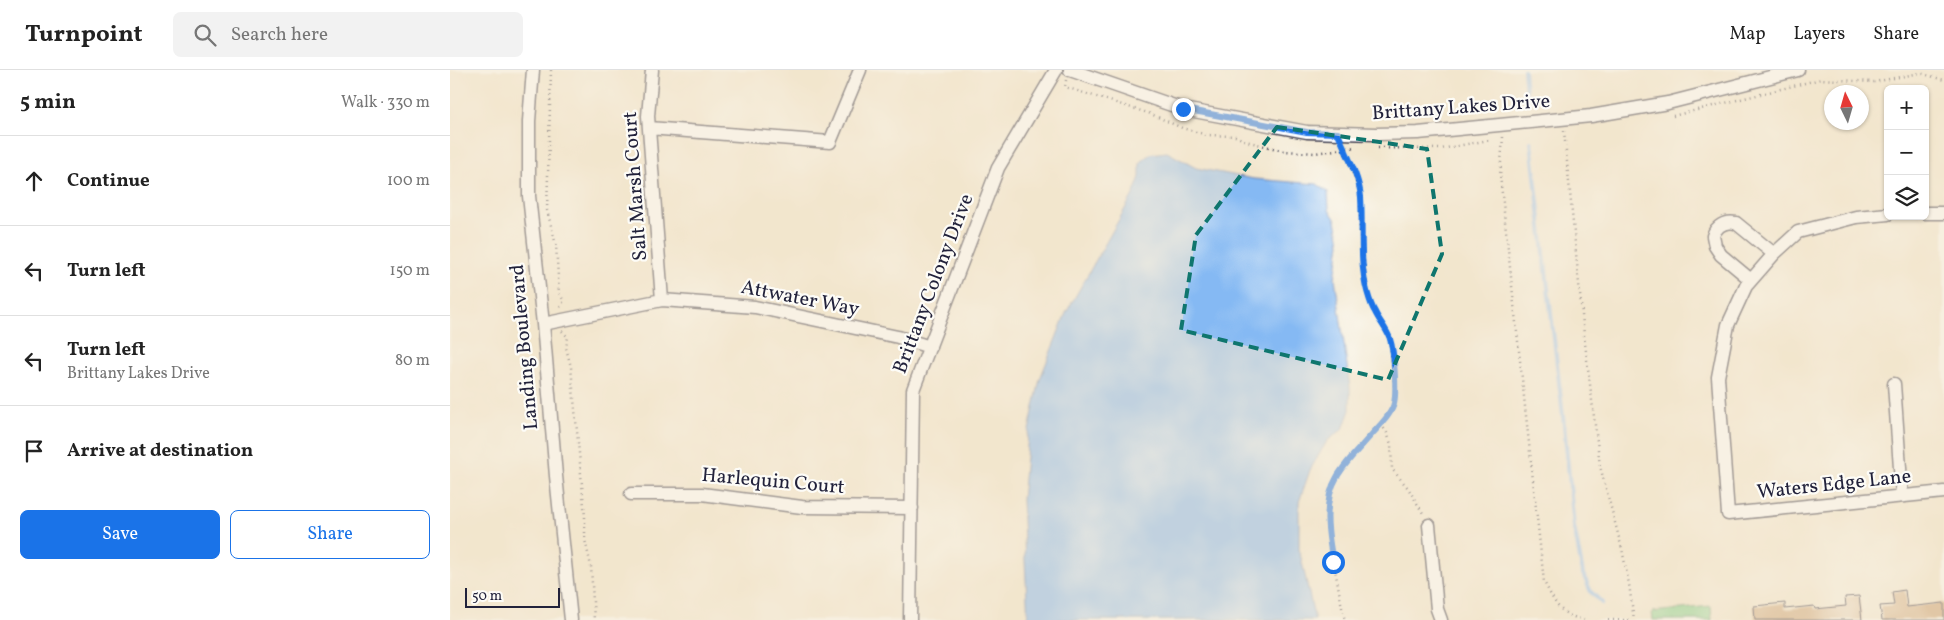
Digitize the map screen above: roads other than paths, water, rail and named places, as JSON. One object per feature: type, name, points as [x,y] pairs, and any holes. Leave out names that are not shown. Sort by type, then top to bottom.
[{"type":"street","name":"Landing Boulevard","points":[[533,70],[529,121],[529,196],[571,620]]},
{"type":"street","name":"Salt Marsh Court","points":[[652,70],[648,116],[662,300]]},
{"type":"street","points":[[649,128],[830,142],[860,70]]},
{"type":"street","name":"Brittany Colony Drive","points":[[910,620],[913,390],[998,168],[1056,70]]},
{"type":"street","name":"Brittany Lakes Drive","points":[[1070,70],[1183,109],[1307,132],[1338,133],[1418,133],[1591,116],[1668,103],[1798,70]]},
{"type":"street","points":[[1929,213],[1944,213]]},
{"type":"street","points":[[1774,254],[1736,223],[1729,222],[1718,228],[1713,236],[1717,250],[1751,280],[1774,254],[1798,232],[1856,217],[1884,214]]},
{"type":"street","name":"Waters Edge Lane","points":[[1751,280],[1746,286],[1728,325],[1718,377],[1728,514],[1944,492]]},
{"type":"street","name":"Attwater Way","points":[[543,324],[662,300],[755,306],[898,337],[930,347]]},
{"type":"street","points":[[1894,384],[1902,496]]},
{"type":"street","name":"Harlequin Court","points":[[631,494],[702,494],[802,507],[912,508]]},
{"type":"street","points":[[1429,525],[1438,609],[1441,620]]},
{"type":"water","points":[[1167,152],[1196,168],[1254,179],[1317,184],[1328,192],[1329,210],[1336,220],[1340,243],[1335,278],[1350,388],[1350,410],[1343,429],[1327,441],[1310,470],[1299,502],[1299,549],[1315,620],[1028,620],[1022,500],[1028,435],[1040,379],[1066,313],[1134,193],[1140,177],[1140,163],[1150,154]]},
{"type":"waterway","points":[[1524,70],[1527,103]]},
{"type":"waterway","points":[[1531,142],[1574,527],[1583,574],[1591,592],[1602,603]]}]
